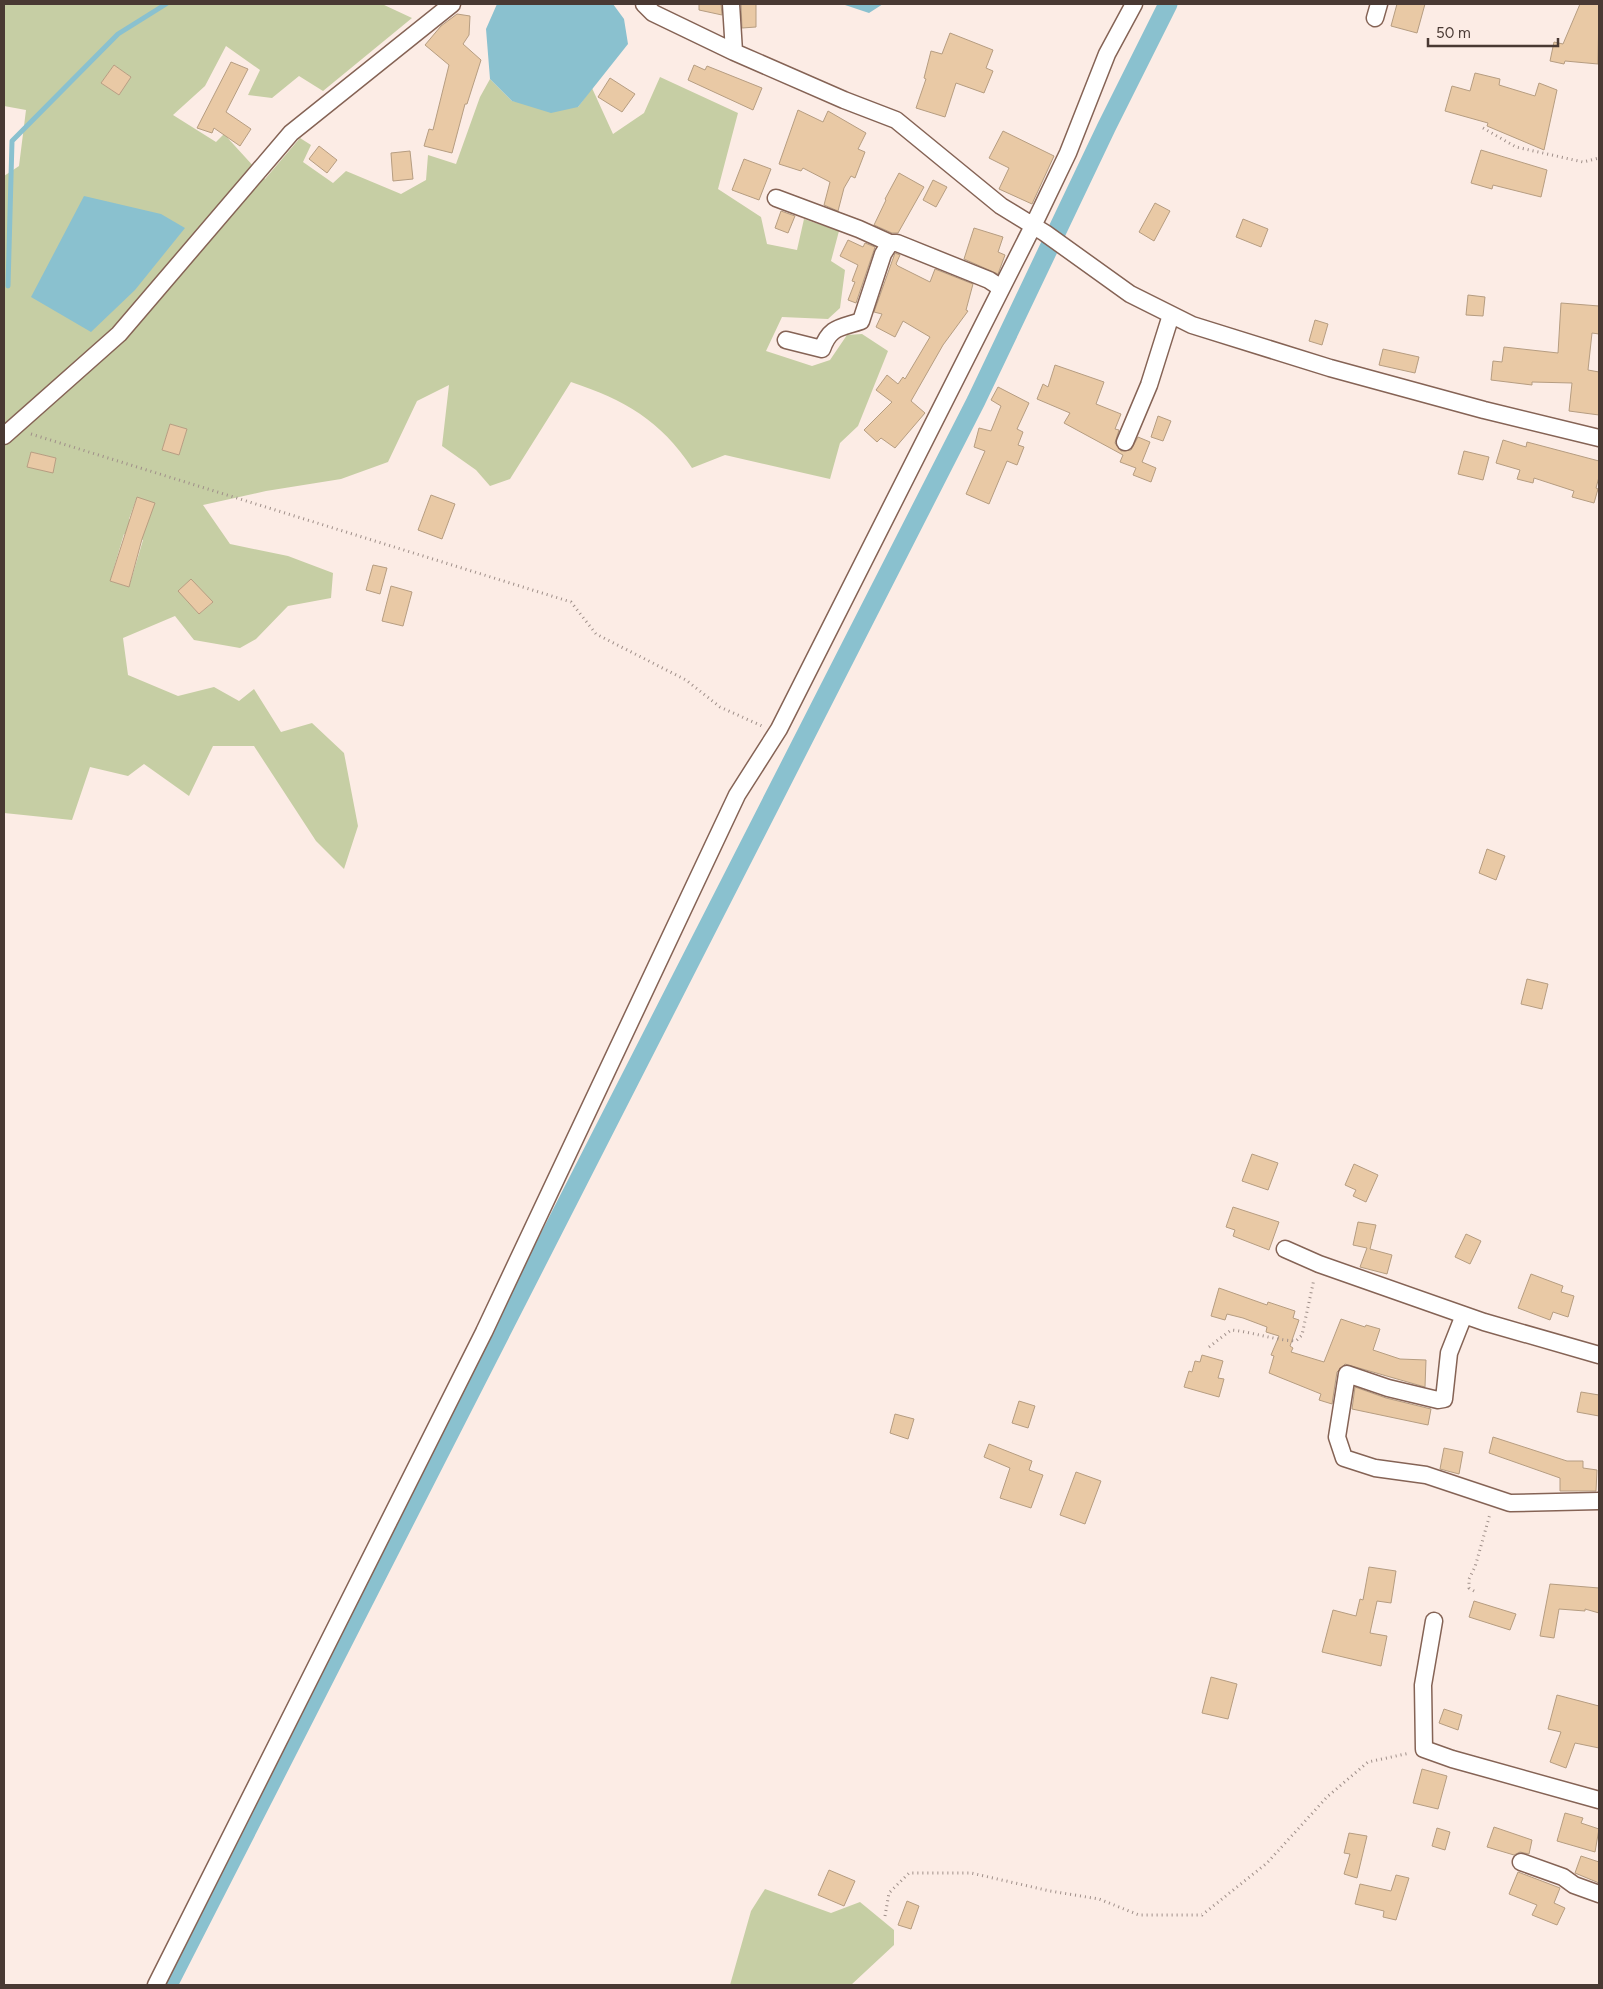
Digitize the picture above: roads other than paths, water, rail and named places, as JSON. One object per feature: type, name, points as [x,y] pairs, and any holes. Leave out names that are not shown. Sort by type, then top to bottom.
[{"type":"street","points":[[8,432],[118,334],[291,133],[452,4]]},
{"type":"street","points":[[644,4],[654,13],[734,52],[896,120],[1001,206],[1039,229],[1130,294],[1192,326],[1330,368],[1484,410],[1599,438]]},
{"type":"street","points":[[731,4],[734,52]]},
{"type":"street","points":[[156,1985],[484,1332],[737,794],[779,729],[1000,288],[1039,229],[1107,54],[1134,4]]},
{"type":"street","points":[[776,198],[890,243],[897,243],[989,280],[1000,288]]},
{"type":"street","points":[[786,340],[822,349],[835,328],[861,321],[883,254],[890,243]]},
{"type":"street","points":[[1125,442],[1149,385],[1171,315]]},
{"type":"street","points":[[1286,1250],[1319,1264],[1464,1315],[1599,1355]]},
{"type":"street","points":[[1464,1315],[1450,1353],[1444,1399],[1438,1400],[1388,1388],[1347,1374],[1336,1437],[1344,1458],[1375,1468],[1426,1475],[1510,1503],[1599,1501]]},
{"type":"street","points":[[1434,1622],[1423,1685],[1424,1749],[1452,1759],[1599,1800]]},
{"type":"street","points":[[1521,1862],[1563,1877],[1574,1885],[1599,1894]]},
{"type":"water","points":[[497,4],[613,4],[624,19],[628,44],[578,107],[551,113],[512,101],[490,79],[486,29]]},
{"type":"water","points":[[842,4],[883,4],[869,13]]},
{"type":"water","points":[[84,196],[161,214],[185,228],[135,290],[91,332],[31,297]]},
{"type":"waterway","points":[[8,286],[12,141],[118,34],[166,4]]},
{"type":"waterway","points":[[168,1985],[976,401],[1107,126],[1168,4]]}]
